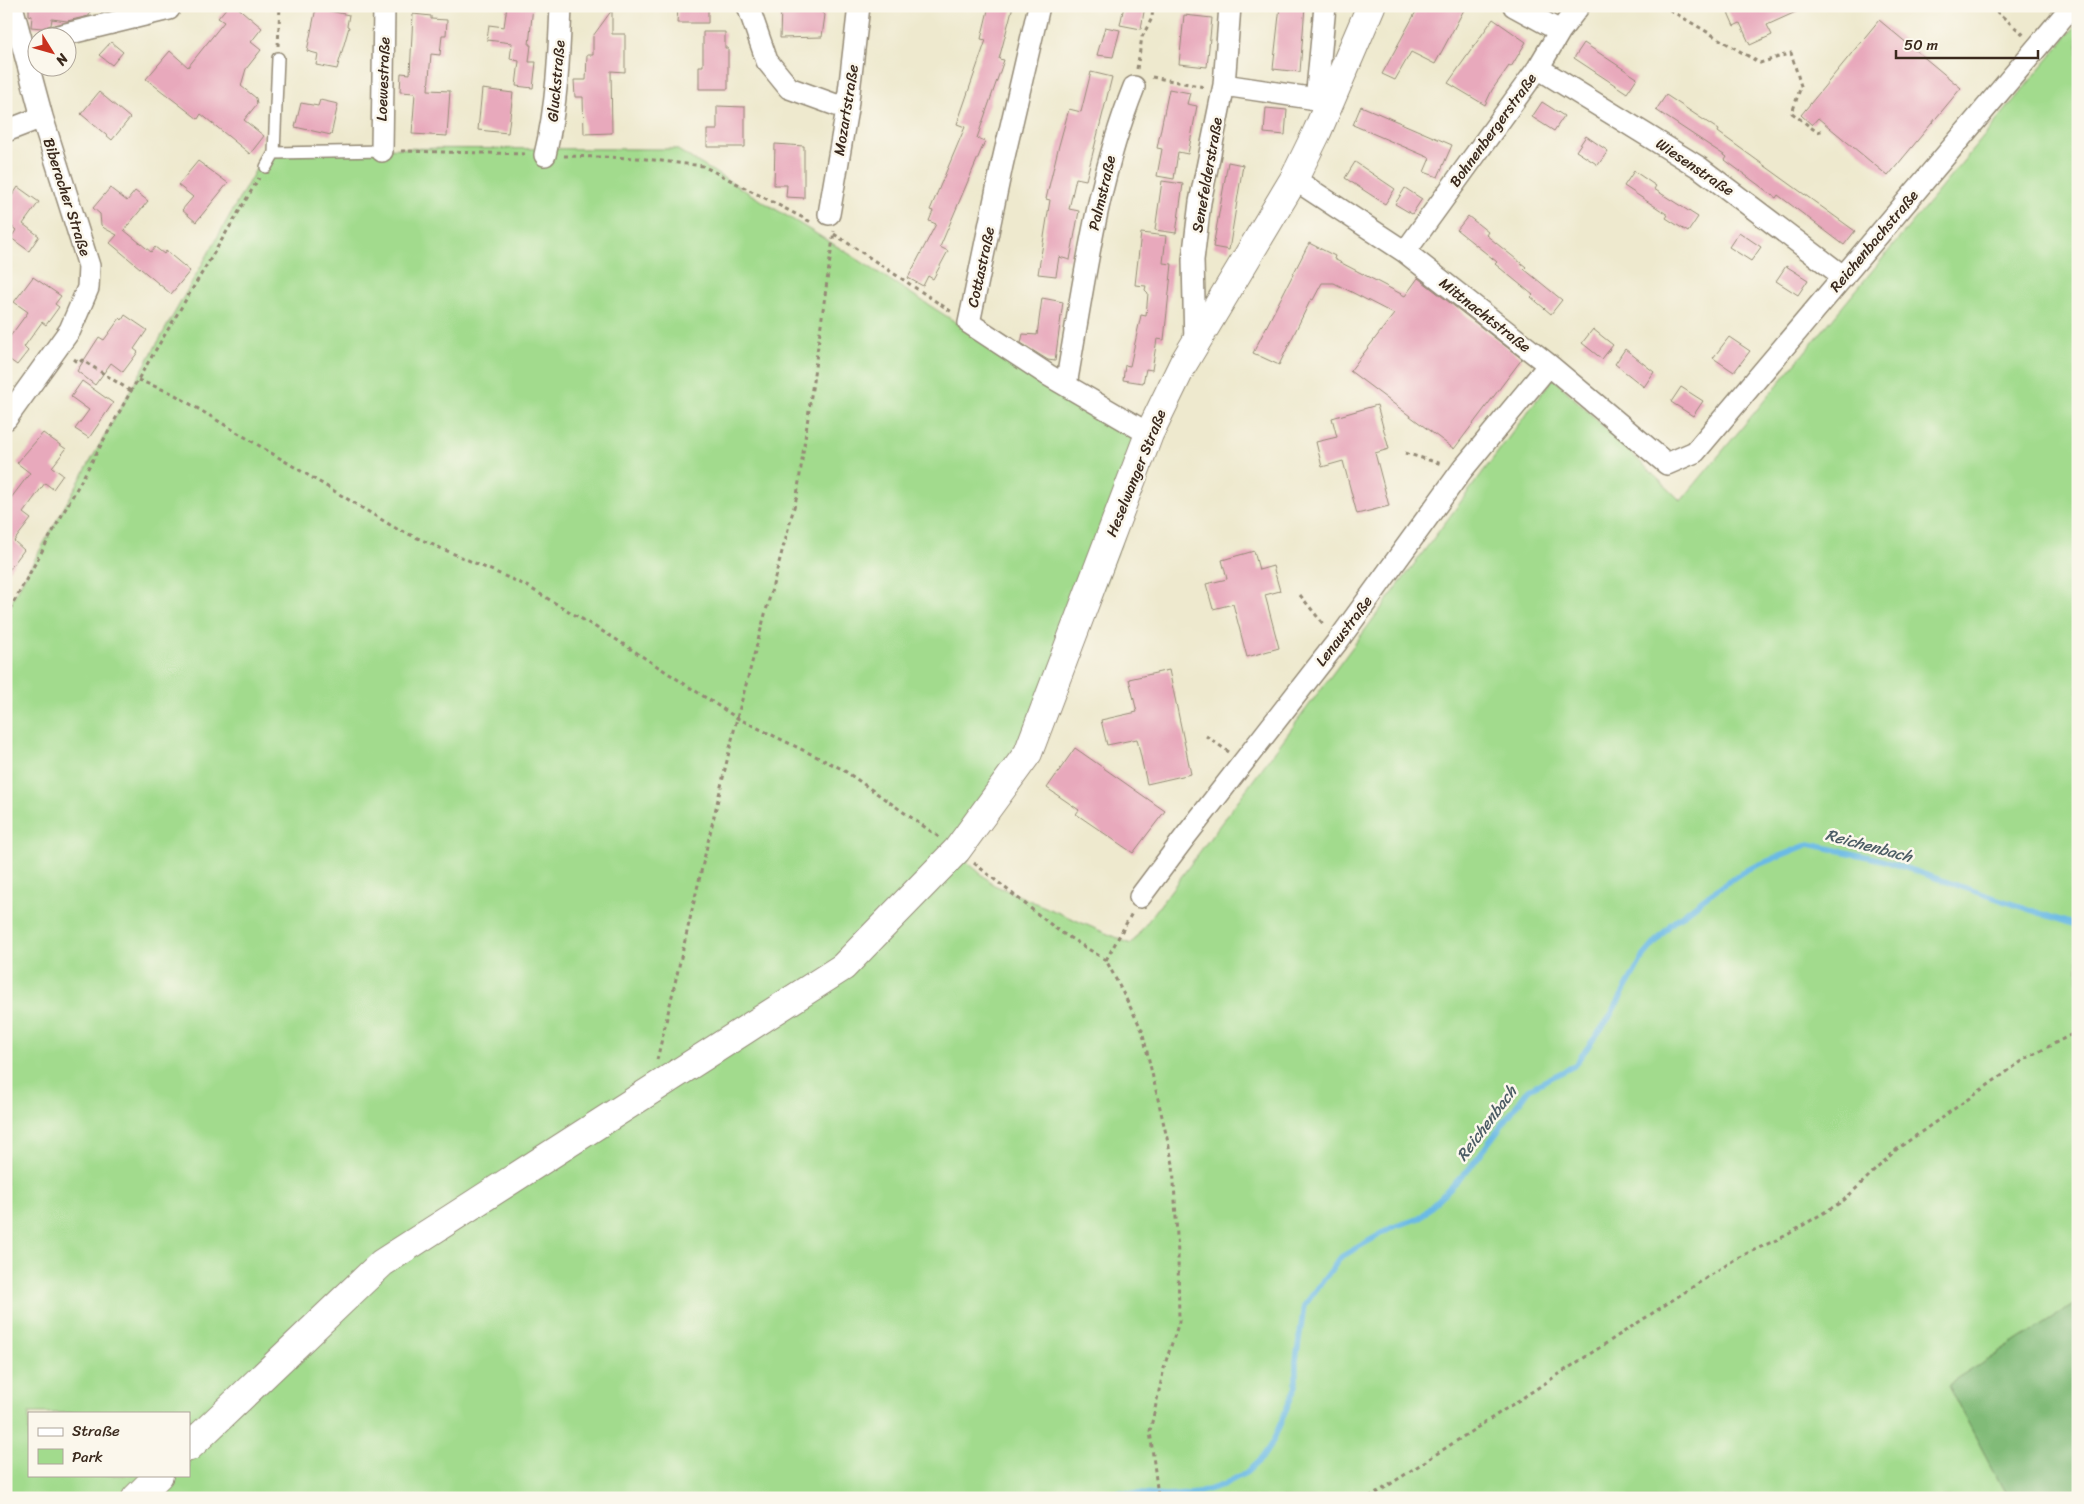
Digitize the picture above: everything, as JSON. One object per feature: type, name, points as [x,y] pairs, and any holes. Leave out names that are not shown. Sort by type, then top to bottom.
[{"type":"street","name":"Biberacher Straße","points":[[12,6],[28,38]]},
{"type":"street","name":"Loewestraße","points":[[384,6],[387,151]]},
{"type":"street","name":"Gluckstraße","points":[[545,155],[554,120],[559,76],[561,6]]},
{"type":"street","points":[[748,6],[767,61],[789,88],[847,109]]},
{"type":"street","name":"Mozartstraße","points":[[824,223],[847,109],[859,6]]},
{"type":"street","name":"Cottastraße","points":[[1039,6],[1002,165],[969,323],[1066,385],[1149,434]]},
{"type":"street","name":"Senefelderstraße","points":[[1195,344],[1192,260],[1200,202],[1223,88],[1230,6]]},
{"type":"street","points":[[1223,88],[1323,101],[1325,6]]},
{"type":"street","name":"Heselwanger Straße","points":[[190,1446],[382,1263],[843,967],[957,850],[1028,753],[1149,434],[1195,344],[1294,179],[1323,101],[1371,6]]},
{"type":"street","points":[[1514,6],[1560,31]]},
{"type":"street","name":"Bohnenbergerstraße","points":[[1405,252],[1538,68],[1560,31],[1579,6]]},
{"type":"street","name":"Reichenbachstraße","points":[[1667,464],[1695,452],[2072,6]]},
{"type":"street","points":[[78,31],[169,9]]},
{"type":"street","name":"Wiesenstraße","points":[[1538,68],[1700,168],[1844,277]]},
{"type":"street","name":"Biberacher Straße","points":[[6,420],[70,330],[88,288],[89,266],[42,118],[36,78]]},
{"type":"street","name":"Palmstraße","points":[[1066,385],[1099,198],[1117,130],[1134,87]]},
{"type":"street","points":[[6,131],[42,118]]},
{"type":"street","name":"Mittnachtstraße","points":[[1294,179],[1405,252],[1548,364],[1667,464]]},
{"type":"street","name":"Lenaustraße","points":[[1140,897],[1337,642],[1462,470],[1548,364]]},
{"type":"street","points":[[136,1498],[158,1476]]},
{"type":"lane","points":[[266,167],[274,153],[278,58]]},
{"type":"lane","points":[[274,153],[387,151]]},
{"type":"path","points":[[278,58],[280,6]]},
{"type":"path","points":[[1134,87],[1142,37],[1152,18],[1153,6]]},
{"type":"path","points":[[1663,6],[1760,63],[1791,53],[1801,86],[1792,113],[1817,132],[1824,130]]},
{"type":"path","points":[[1990,6],[2038,46]]},
{"type":"path","points":[[1160,79],[1223,88]]},
{"type":"path","points":[[387,151],[637,158],[703,166],[824,223],[835,235],[969,323]]},
{"type":"path","points":[[6,616],[131,391],[266,167]]},
{"type":"path","points":[[652,1090],[654,1070],[737,718],[797,496],[835,235]]},
{"type":"path","points":[[57,348],[79,363],[82,360],[131,391]]},
{"type":"path","points":[[138,380],[172,393],[397,528],[525,585],[617,640],[737,718],[842,769],[957,850],[1058,930],[1106,960],[1142,1030],[1173,1164],[1178,1255],[1179,1322],[1165,1364],[1150,1431],[1158,1496]]},
{"type":"path","points":[[1405,453],[1462,470]]},
{"type":"path","points":[[1300,595],[1337,642]]},
{"type":"path","points":[[1206,736],[1244,762]]},
{"type":"path","points":[[1106,960],[1140,897]]},
{"type":"path","points":[[1369,1498],[1737,1258],[1787,1235],[1844,1201],[1897,1149],[2025,1059],[2078,1031]]},
{"type":"green space","points":[[2078,23],[2078,1302],[1948,1385],[2008,1498],[6,1498],[6,610],[268,148],[676,149],[843,250],[1157,451],[1036,759],[967,862],[994,885],[1131,944],[1553,378],[1681,501]]},
{"type":"green space","points":[[2078,1302],[2078,1498],[2008,1498],[1948,1385]]},
{"type":"building","points":[[29,6],[91,6],[89,16],[67,21],[52,19],[51,25],[42,28],[31,27],[32,16],[29,15]]},
{"type":"building","points":[[228,6],[236,6],[262,28],[251,42],[261,50],[246,69],[241,86],[256,98],[257,104],[244,120],[264,136],[250,154],[201,114],[198,119],[146,79],[170,51],[188,67],[224,22],[218,18]]},
{"type":"building","points":[[507,6],[533,6],[529,62],[536,62],[533,88],[516,86],[519,61],[510,59],[512,43],[487,40],[489,25],[504,27]]},
{"type":"building","points":[[678,6],[708,6],[708,23],[677,23]]},
{"type":"building","points":[[781,6],[821,6],[821,12],[825,15],[822,37],[780,38]]},
{"type":"building","points":[[989,6],[1013,6],[999,59],[1004,60],[977,138],[985,141],[940,247],[948,251],[933,279],[928,276],[923,286],[908,278],[936,224],[929,221],[933,211],[930,210],[965,127],[957,124],[986,40],[981,39]]},
{"type":"building","points":[[1124,6],[1145,6],[1141,29],[1120,25]]},
{"type":"building","points":[[1280,6],[1305,6],[1300,72],[1273,69]]},
{"type":"building","points":[[1419,6],[1466,6],[1435,64],[1411,52],[1395,80],[1382,74]]},
{"type":"building","points":[[1736,6],[1809,6],[1767,25],[1772,35],[1750,45],[1740,23],[1734,26],[1727,10]]},
{"type":"building","points":[[316,8],[349,15],[347,26],[349,27],[337,69],[316,65],[318,54],[307,51]]},
{"type":"building","points":[[612,10],[612,34],[625,34],[625,72],[611,71],[612,133],[584,134],[583,97],[575,97],[574,80],[586,80],[587,55],[593,55],[593,36]]},
{"type":"building","points":[[413,14],[431,16],[431,19],[447,20],[446,35],[442,35],[440,55],[431,54],[428,90],[450,91],[447,136],[412,134],[415,93],[400,92],[401,73],[410,74]]},
{"type":"building","points":[[1184,15],[1212,18],[1207,67],[1179,64]]},
{"type":"building","points":[[1493,19],[1526,42],[1511,67],[1509,66],[1492,90],[1485,105],[1448,83]]},
{"type":"building","points":[[1879,20],[1961,88],[1888,176],[1818,118],[1812,125],[1801,115]]},
{"type":"building","points":[[1105,27],[1120,30],[1113,57],[1097,55]]},
{"type":"building","points":[[703,32],[725,32],[725,48],[728,48],[728,89],[699,89],[699,66],[703,66]]},
{"type":"building","points":[[111,42],[123,52],[112,65],[99,55]]},
{"type":"building","points":[[1584,43],[1637,78],[1627,93],[1574,58]]},
{"type":"building","points":[[1091,72],[1112,77],[1086,180],[1076,178],[1069,209],[1079,211],[1070,260],[1059,257],[1056,276],[1038,274],[1050,200],[1046,199],[1058,149],[1069,109],[1081,112]]},
{"type":"building","points":[[482,89],[513,93],[508,133],[478,130]]},
{"type":"building","points":[[1169,89],[1190,93],[1187,104],[1197,106],[1188,154],[1178,152],[1174,179],[1157,176],[1162,149],[1157,148]]},
{"type":"building","points":[[99,92],[130,118],[112,140],[81,114]]},
{"type":"building","points":[[1666,95],[1719,130],[1718,132],[1855,231],[1844,245],[1778,195],[1776,198],[1725,160],[1727,157],[1656,110]]},
{"type":"building","points":[[320,100],[338,104],[331,135],[295,127],[301,103],[318,106]]},
{"type":"building","points":[[1542,102],[1564,116],[1554,131],[1532,117]]},
{"type":"building","points":[[717,106],[745,107],[745,147],[707,147],[707,130],[717,130]]},
{"type":"building","points":[[1361,106],[1452,145],[1438,177],[1424,172],[1430,158],[1353,125]]},
{"type":"building","points":[[1266,108],[1287,110],[1285,135],[1264,133]]},
{"type":"building","points":[[1586,136],[1608,151],[1598,165],[1576,151]]},
{"type":"building","points":[[775,144],[804,146],[804,198],[786,197],[787,185],[774,185]]},
{"type":"building","points":[[198,161],[228,183],[196,222],[182,210],[193,197],[178,185]]},
{"type":"building","points":[[1228,162],[1243,165],[1229,250],[1213,247]]},
{"type":"building","points":[[1355,162],[1395,189],[1385,204],[1345,178]]},
{"type":"building","points":[[1634,171],[1656,186],[1654,189],[1698,217],[1688,232],[1666,218],[1668,215],[1624,186]]},
{"type":"building","points":[[1162,181],[1183,184],[1176,233],[1155,230]]},
{"type":"building","points":[[18,187],[39,202],[23,224],[39,236],[29,251],[11,238],[16,230],[6,222],[6,200],[10,199]]},
{"type":"building","points":[[110,188],[127,201],[135,191],[148,201],[124,230],[151,252],[155,247],[164,254],[166,251],[190,271],[171,294],[110,243],[117,235],[101,225],[100,214],[93,208]]},
{"type":"building","points":[[1405,188],[1422,199],[1412,214],[1395,204]]},
{"type":"building","points":[[1468,216],[1488,232],[1486,235],[1526,267],[1524,269],[1562,300],[1551,314],[1531,297],[1533,295],[1495,264],[1497,262],[1457,230]]},
{"type":"building","points":[[1739,232],[1761,247],[1751,261],[1729,247]]},
{"type":"building","points":[[1141,233],[1166,236],[1163,263],[1172,264],[1164,340],[1157,339],[1152,370],[1146,369],[1143,383],[1123,380],[1125,365],[1130,366],[1141,315],[1146,316],[1148,293],[1145,290],[1146,286],[1135,285]]},
{"type":"building","points":[[1309,243],[1335,256],[1334,259],[1405,296],[1418,278],[1522,359],[1454,449],[1350,371],[1394,314],[1334,283],[1322,283],[1313,300],[1311,299],[1279,365],[1253,353]]},
{"type":"building","points":[[1786,266],[1808,280],[1798,295],[1776,281]]},
{"type":"building","points":[[33,277],[61,296],[55,304],[59,307],[46,325],[42,322],[24,347],[28,351],[17,365],[6,357],[6,342],[28,312],[14,302]]},
{"type":"building","points":[[1042,298],[1063,302],[1055,361],[1048,360],[1021,343],[1023,334],[1037,335]]},
{"type":"building","points":[[125,315],[147,330],[134,349],[138,352],[123,372],[111,363],[95,385],[77,371],[99,337],[104,340],[120,318],[122,320]]},
{"type":"building","points":[[1593,329],[1613,345],[1602,359],[1582,343]]},
{"type":"building","points":[[1729,337],[1750,351],[1734,372],[1713,358]]},
{"type":"building","points":[[1625,349],[1654,372],[1644,387],[1615,364]]},
{"type":"building","points":[[82,381],[113,403],[89,438],[75,429],[89,410],[71,397]]},
{"type":"building","points":[[1681,387],[1703,401],[1693,416],[1671,402]]},
{"type":"building","points":[[1377,405],[1389,449],[1375,453],[1389,506],[1357,514],[1343,461],[1322,467],[1316,442],[1337,437],[1332,418]]},
{"type":"building","points":[[43,433],[66,449],[52,467],[63,475],[53,489],[45,483],[23,513],[31,519],[14,541],[24,550],[6,574],[6,501],[8,502],[30,473],[17,463]]},
{"type":"building","points":[[1254,551],[1259,570],[1273,566],[1280,591],[1265,595],[1279,648],[1247,657],[1233,604],[1213,609],[1206,584],[1227,579],[1222,560]]},
{"type":"building","points":[[1169,670],[1191,774],[1147,784],[1137,739],[1107,745],[1101,720],[1137,712],[1129,679]]},
{"type":"building","points":[[1075,748],[1165,811],[1133,853],[1076,814],[1079,810],[1047,788]]},
{"type":"waterway","name":"Reichenbach","points":[[1102,1498],[1119,1492],[1166,1496],[1198,1493],[1223,1485],[1247,1472],[1262,1458],[1273,1441],[1296,1386],[1296,1361],[1304,1306],[1341,1257],[1393,1227],[1420,1218],[1469,1169],[1529,1089],[1574,1066],[1609,1018],[1643,957],[1671,924],[1707,896],[1746,870],[1809,844],[1882,860],[2078,926]]}]
